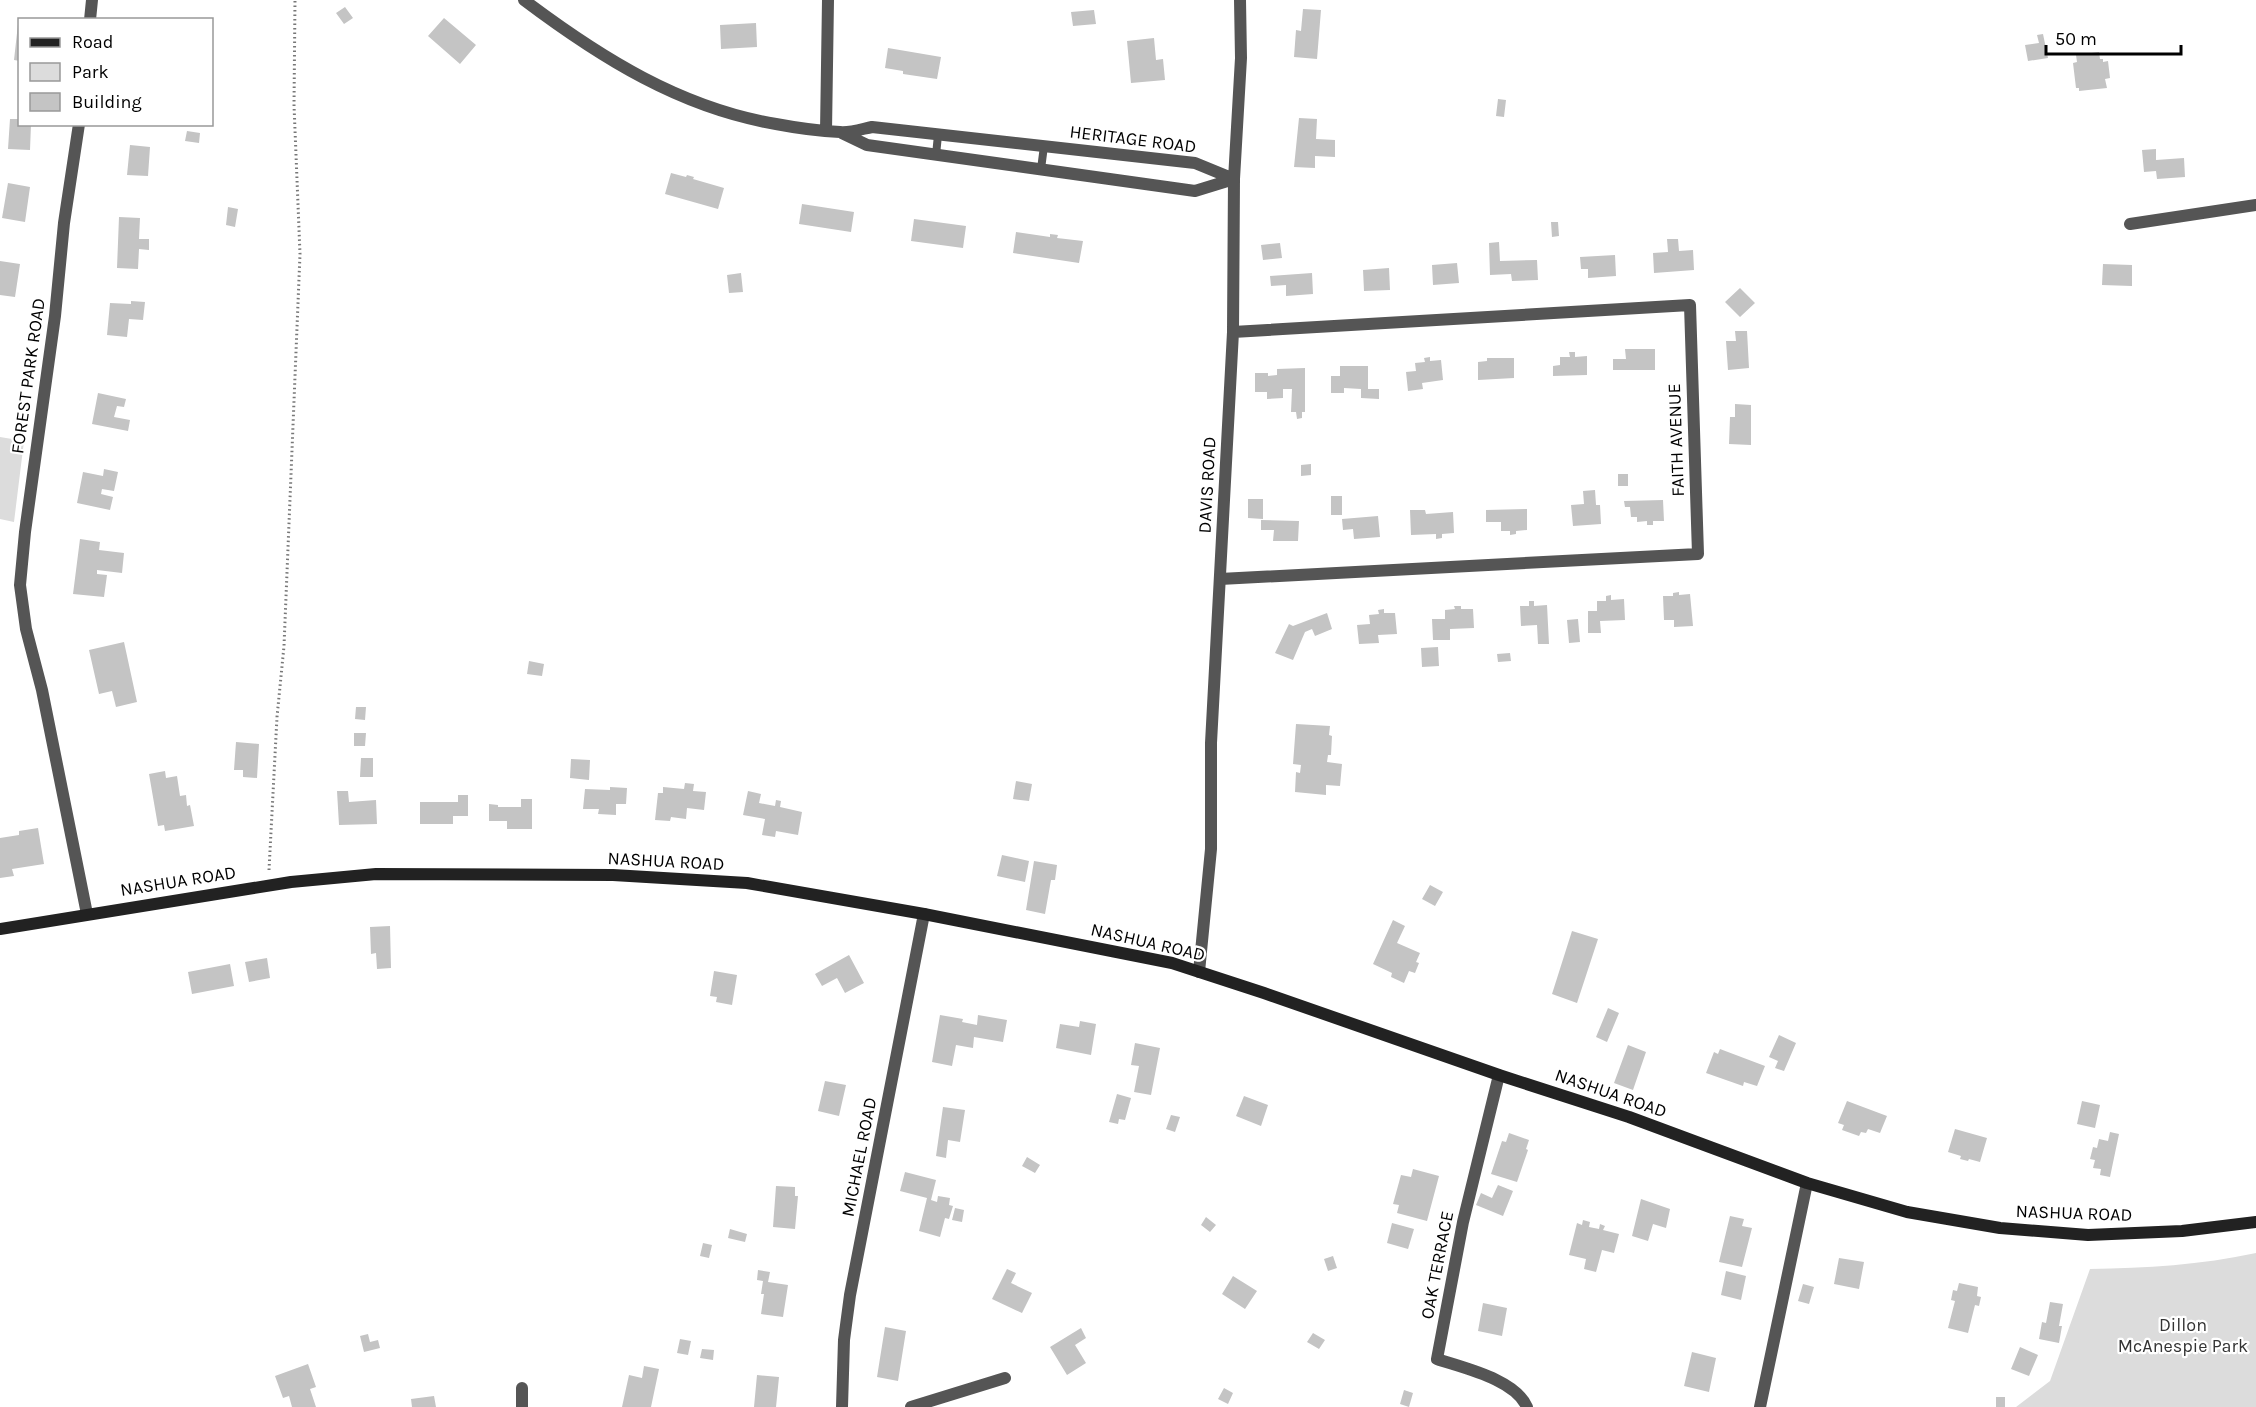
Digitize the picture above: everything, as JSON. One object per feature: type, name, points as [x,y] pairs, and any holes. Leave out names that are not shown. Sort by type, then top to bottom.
[{"type":"main road","name":"NASHUA ROAD","points":[[0,929],[267,886],[376,874],[613,875],[747,883],[924,914],[1172,963],[1629,1117],[1808,1183],[1907,1212],[2000,1228],[2088,1234],[2182,1231],[2256,1222]]},
{"type":"street","points":[[90,18],[92,0]]},
{"type":"street","name":"HERITAGE ROAD","points":[[525,0],[612,62],[666,90],[705,106],[746,118],[784,126],[842,133],[872,127],[1194,163],[1234,179]]},
{"type":"street","points":[[826,131],[828,0]]},
{"type":"street","name":"DAVIS ROAD","points":[[1199,972],[1211,849],[1211,743],[1233,332],[1234,179],[1240,58],[1240,0]]},
{"type":"street","name":"FOREST PARK ROAD","points":[[79,126],[64,223],[55,316],[20,585],[26,629],[42,690],[87,914]]},
{"type":"street","name":"HERITAGE ROAD","points":[[842,133],[867,145],[1195,191],[1234,179]]},
{"type":"street","points":[[2130,224],[2256,205]]},
{"type":"street","name":"FAITH AVENUE","points":[[1220,579],[1698,554],[1690,306],[1233,332]]},
{"type":"street","name":"MICHAEL ROAD","points":[[842,1407],[843,1350],[850,1295],[924,914]]},
{"type":"street","name":"OAK TERRACE","points":[[1499,1075],[1463,1222],[1437,1359],[1497,1380],[1518,1394],[1527,1407]]},
{"type":"street","points":[[1760,1407],[1808,1183]]},
{"type":"street","points":[[911,1407],[1005,1378]]},
{"type":"street","points":[[522,1388],[522,1407]]},
{"type":"lane","points":[[936,155],[938,135]]},
{"type":"lane","points":[[1041,169],[1044,146]]},
{"type":"path","points":[[267,886],[277,717],[284,646],[300,254],[294,105],[295,0]]},
{"type":"green space","points":[[0,437],[24,441],[14,522],[0,519]]},
{"type":"green space","name":"Dillon McAnespie Park","points":[[2256,1253],[2256,1407],[2016,1407],[2050,1381],[2090,1269],[2173,1265]]},
{"type":"building","points":[[345,7],[353,18],[344,24],[336,13]]},
{"type":"building","points":[[1303,9],[1321,10],[1317,59],[1294,57],[1296,30],[1301,31]]},
{"type":"building","points":[[1094,10],[1096,24],[1073,26],[1071,12]]},
{"type":"building","points":[[444,18],[476,45],[460,64],[428,36]]},
{"type":"building","points":[[756,23],[757,47],[721,49],[720,25]]},
{"type":"building","points":[[18,24],[18,61],[14,60]]},
{"type":"building","points":[[2043,34],[2048,58],[2028,61],[2025,45],[2039,43],[2037,35]]},
{"type":"building","points":[[1154,38],[1156,60],[1163,59],[1165,80],[1131,83],[1127,41]]},
{"type":"building","points":[[888,48],[941,57],[937,79],[903,74],[903,71],[885,68]]},
{"type":"building","points":[[2099,52],[2103,62],[2108,61],[2110,78],[2105,79],[2107,88],[2079,91],[2079,88],[2076,88],[2073,63],[2077,62],[2076,55]]},
{"type":"building","points":[[1498,99],[1506,100],[1504,117],[1496,116]]},
{"type":"building","points":[[1299,118],[1317,119],[1316,139],[1335,140],[1335,157],[1315,156],[1315,168],[1294,167]]},
{"type":"building","points":[[10,119],[18,119],[18,126],[31,126],[30,150],[8,149]]},
{"type":"building","points":[[187,131],[200,133],[199,143],[185,141]]},
{"type":"building","points":[[130,145],[150,147],[148,176],[127,175]]},
{"type":"building","points":[[2156,149],[2156,160],[2184,158],[2185,177],[2157,179],[2156,171],[2144,172],[2142,150]]},
{"type":"building","points":[[671,173],[686,177],[687,175],[724,188],[718,209],[665,194]]},
{"type":"building","points":[[8,183],[30,187],[25,222],[2,218]]},
{"type":"building","points":[[802,204],[854,212],[851,232],[799,224]]},
{"type":"building","points":[[228,207],[238,209],[235,227],[226,225]]},
{"type":"building","points":[[119,217],[140,218],[139,239],[149,239],[149,250],[139,249],[138,269],[117,268]]},
{"type":"building","points":[[914,219],[966,226],[963,248],[911,241]]},
{"type":"building","points":[[1551,222],[1558,222],[1559,236],[1552,237]]},
{"type":"building","points":[[1016,232],[1050,237],[1050,234],[1058,235],[1057,238],[1083,241],[1079,263],[1013,253]]},
{"type":"building","points":[[1667,239],[1678,239],[1679,251],[1693,250],[1694,270],[1654,273],[1653,253],[1668,252]]},
{"type":"building","points":[[1499,242],[1500,261],[1537,260],[1538,280],[1512,281],[1511,274],[1490,275],[1489,243]]},
{"type":"building","points":[[1280,243],[1282,258],[1263,260],[1261,245]]},
{"type":"building","points":[[1615,255],[1616,276],[1588,278],[1588,269],[1581,269],[1580,257]]},
{"type":"building","points":[[0,261],[20,264],[15,297],[0,295]]},
{"type":"building","points":[[1457,263],[1459,283],[1433,285],[1432,265]]},
{"type":"building","points":[[2103,264],[2132,265],[2132,286],[2102,285]]},
{"type":"building","points":[[1389,268],[1390,290],[1364,291],[1363,270]]},
{"type":"building","points":[[741,273],[743,292],[729,293],[727,275]]},
{"type":"building","points":[[1312,273],[1313,294],[1286,296],[1286,285],[1271,286],[1270,276]]},
{"type":"building","points":[[1740,288],[1755,303],[1740,317],[1725,302]]},
{"type":"building","points":[[131,301],[145,302],[143,320],[129,319],[127,337],[107,335],[110,303],[131,304]]},
{"type":"building","points":[[1735,331],[1747,331],[1749,368],[1728,370],[1726,341],[1736,341]]},
{"type":"building","points":[[1625,349],[1655,349],[1655,370],[1613,370],[1613,359],[1626,359]]},
{"type":"building","points":[[1569,352],[1575,352],[1575,357],[1587,356],[1587,375],[1553,376],[1553,366],[1560,365],[1560,357],[1570,357]]},
{"type":"building","points":[[1430,357],[1430,361],[1441,360],[1443,380],[1422,383],[1423,389],[1408,391],[1406,372],[1416,371],[1415,363],[1425,362],[1424,358]]},
{"type":"building","points":[[1487,358],[1514,358],[1514,378],[1478,380],[1478,362],[1487,361]]},
{"type":"building","points":[[1340,366],[1368,366],[1368,389],[1379,389],[1379,399],[1361,398],[1361,389],[1344,388],[1344,393],[1331,393],[1331,376],[1340,376]]},
{"type":"building","points":[[1305,368],[1305,412],[1302,412],[1302,418],[1297,419],[1296,412],[1291,412],[1292,389],[1283,389],[1283,398],[1267,399],[1267,392],[1255,392],[1255,373],[1268,373],[1268,376],[1277,375],[1277,369]]},
{"type":"building","points":[[98,393],[126,399],[124,407],[117,406],[114,417],[130,420],[128,431],[92,424]]},
{"type":"building","points":[[1735,404],[1751,405],[1751,445],[1729,444],[1730,417],[1735,417]]},
{"type":"building","points":[[1311,464],[1311,475],[1301,476],[1301,465]]},
{"type":"building","points":[[104,469],[118,472],[114,491],[102,489],[101,494],[113,497],[110,510],[77,503],[83,472],[103,476]]},
{"type":"building","points":[[1618,474],[1628,474],[1628,486],[1618,486]]},
{"type":"building","points":[[1595,490],[1596,505],[1600,505],[1601,524],[1573,526],[1571,505],[1584,504],[1583,491]]},
{"type":"building","points":[[1331,496],[1342,496],[1342,515],[1331,515]]},
{"type":"building","points":[[1248,499],[1263,499],[1263,519],[1248,518]]},
{"type":"building","points":[[1663,500],[1664,521],[1653,521],[1653,525],[1647,525],[1647,521],[1637,522],[1637,517],[1631,517],[1630,507],[1625,507],[1624,501]]},
{"type":"building","points":[[1527,509],[1527,530],[1516,531],[1516,534],[1510,535],[1510,531],[1501,531],[1501,522],[1486,522],[1486,510]]},
{"type":"building","points":[[1410,510],[1425,510],[1426,514],[1453,512],[1454,533],[1442,534],[1442,538],[1436,539],[1436,534],[1411,535]]},
{"type":"building","points":[[1378,516],[1380,537],[1354,539],[1353,529],[1343,530],[1342,519]]},
{"type":"building","points":[[1261,520],[1299,521],[1298,541],[1273,541],[1274,530],[1261,530]]},
{"type":"building","points":[[80,539],[100,542],[99,550],[124,553],[122,573],[97,570],[97,574],[107,575],[104,597],[73,594]]},
{"type":"building","points":[[1679,592],[1679,595],[1690,594],[1693,626],[1674,627],[1674,620],[1664,620],[1663,596],[1673,596],[1673,593]]},
{"type":"building","points":[[1611,595],[1611,600],[1624,599],[1625,620],[1600,621],[1601,633],[1588,633],[1588,611],[1597,611],[1597,601],[1606,601],[1606,596]]},
{"type":"building","points":[[1529,601],[1534,601],[1534,606],[1547,605],[1549,644],[1538,644],[1537,625],[1521,626],[1520,606],[1529,606]]},
{"type":"building","points":[[1454,606],[1461,606],[1461,609],[1473,609],[1474,628],[1450,629],[1450,640],[1433,640],[1432,619],[1445,619],[1445,610],[1455,609]]},
{"type":"building","points":[[1384,609],[1384,613],[1395,613],[1397,634],[1378,635],[1379,643],[1359,644],[1357,625],[1370,624],[1369,615],[1379,614],[1378,610]]},
{"type":"building","points":[[1327,613],[1332,629],[1315,636],[1312,629],[1305,632],[1293,660],[1275,653],[1289,624],[1293,626]]},
{"type":"building","points":[[1578,619],[1580,642],[1569,643],[1567,620]]},
{"type":"building","points":[[124,642],[137,702],[116,707],[112,691],[99,694],[89,650]]},
{"type":"building","points":[[1438,647],[1439,666],[1422,667],[1421,648]]},
{"type":"building","points":[[1510,653],[1511,661],[1498,662],[1497,654]]},
{"type":"building","points":[[529,661],[544,664],[542,676],[527,674]]},
{"type":"building","points":[[356,707],[366,707],[365,720],[355,719]]},
{"type":"building","points":[[1296,724],[1330,726],[1331,755],[1328,755],[1327,762],[1342,764],[1340,786],[1326,785],[1326,795],[1295,792],[1296,772],[1300,773],[1301,765],[1293,764]]},
{"type":"building","points":[[354,733],[366,733],[365,746],[354,746]]},
{"type":"building","points":[[236,742],[259,744],[257,778],[243,777],[243,770],[234,770]]},
{"type":"building","points":[[361,758],[373,758],[373,777],[360,777]]},
{"type":"building","points":[[571,759],[590,760],[589,780],[570,778]]},
{"type":"building","points":[[165,771],[166,778],[177,776],[180,796],[186,795],[194,826],[165,831],[164,825],[158,826],[149,774]]},
{"type":"building","points":[[1016,781],[1032,784],[1029,801],[1013,799]]},
{"type":"building","points":[[685,783],[694,784],[693,791],[706,792],[704,810],[687,808],[686,819],[671,817],[670,821],[655,820],[658,793],[663,793],[663,787],[684,789]]},
{"type":"building","points":[[610,787],[627,788],[626,804],[616,804],[616,815],[598,814],[599,809],[583,809],[585,789],[610,790]]},
{"type":"building","points":[[337,791],[348,791],[349,802],[376,800],[377,824],[339,825]]},
{"type":"building","points":[[748,791],[761,794],[759,803],[775,806],[776,800],[781,801],[780,807],[802,812],[798,835],[776,831],[775,837],[762,835],[765,819],[743,815]]},
{"type":"building","points":[[458,795],[468,795],[468,816],[453,816],[453,824],[420,824],[420,802],[458,802]]},
{"type":"building","points":[[521,799],[532,799],[532,829],[507,829],[507,821],[489,821],[489,804],[498,805],[498,807],[521,807]]},
{"type":"building","points":[[38,828],[44,864],[12,869],[14,876],[0,878],[0,838],[19,835],[19,831]]},
{"type":"building","points":[[1002,855],[1029,861],[1025,882],[997,876]]},
{"type":"building","points":[[1034,861],[1057,865],[1055,880],[1051,880],[1045,914],[1026,910]]},
{"type":"building","points":[[1430,885],[1443,892],[1435,906],[1422,899]]},
{"type":"building","points":[[1393,920],[1405,926],[1397,943],[1420,953],[1415,973],[1409,971],[1404,983],[1391,977],[1392,973],[1373,964]]},
{"type":"building","points":[[390,926],[391,968],[377,969],[376,953],[371,954],[370,927]]},
{"type":"building","points":[[1572,931],[1598,939],[1577,1003],[1552,994]]},
{"type":"building","points":[[849,955],[864,983],[845,993],[837,978],[822,986],[815,974]]},
{"type":"building","points":[[267,958],[270,978],[249,982],[245,962]]},
{"type":"building","points":[[230,964],[234,986],[192,994],[188,972]]},
{"type":"building","points":[[714,971],[737,975],[732,1005],[716,1002],[717,997],[710,996]]},
{"type":"building","points":[[1608,1008],[1619,1013],[1607,1042],[1596,1037]]},
{"type":"building","points":[[940,1015],[963,1019],[962,1022],[977,1025],[978,1015],[1007,1020],[1003,1042],[974,1037],[973,1048],[956,1045],[952,1066],[932,1062]]},
{"type":"building","points":[[1080,1021],[1096,1024],[1091,1055],[1056,1048],[1060,1024],[1079,1027]]},
{"type":"building","points":[[1779,1035],[1796,1043],[1784,1071],[1775,1068],[1778,1061],[1769,1057]]},
{"type":"building","points":[[1135,1043],[1160,1048],[1151,1095],[1134,1092],[1139,1066],[1131,1065]]},
{"type":"building","points":[[1628,1045],[1646,1052],[1633,1090],[1614,1083]]},
{"type":"building","points":[[1720,1049],[1765,1066],[1757,1086],[1744,1082],[1743,1086],[1706,1073],[1714,1052],[1718,1054]]},
{"type":"building","points":[[825,1081],[846,1085],[839,1116],[818,1111]]},
{"type":"building","points":[[1117,1094],[1131,1098],[1125,1120],[1119,1119],[1118,1124],[1109,1122]]},
{"type":"building","points":[[1244,1096],[1268,1105],[1261,1126],[1236,1116]]},
{"type":"building","points":[[1847,1101],[1887,1116],[1880,1133],[1868,1129],[1866,1133],[1861,1132],[1859,1136],[1842,1130],[1844,1125],[1838,1123]]},
{"type":"building","points":[[2082,1101],[2100,1105],[2095,1128],[2077,1124]]},
{"type":"building","points":[[943,1107],[965,1110],[960,1142],[948,1140],[946,1158],[936,1156]]},
{"type":"building","points":[[1171,1115],[1180,1117],[1175,1132],[1166,1129]]},
{"type":"building","points":[[1955,1129],[1987,1138],[1980,1162],[1960,1159],[1961,1156],[1948,1152]]},
{"type":"building","points":[[2110,1132],[2119,1134],[2110,1177],[2100,1175],[2101,1169],[2093,1168],[2095,1160],[2090,1159],[2093,1147],[2097,1148],[2099,1139],[2108,1141]]},
{"type":"building","points":[[1509,1133],[1529,1140],[1517,1182],[1491,1174],[1502,1141],[1506,1142]]},
{"type":"building","points":[[1027,1157],[1040,1165],[1035,1173],[1022,1166]]},
{"type":"building","points":[[1413,1169],[1439,1176],[1427,1221],[1397,1213],[1399,1205],[1393,1204],[1401,1175],[1411,1177]]},
{"type":"building","points":[[905,1172],[936,1180],[931,1200],[937,1202],[938,1196],[950,1198],[949,1205],[953,1206],[949,1219],[945,1218],[940,1237],[919,1231],[927,1198],[900,1191]]},
{"type":"building","points":[[1498,1185],[1513,1191],[1503,1216],[1476,1205],[1481,1193],[1492,1198]]},
{"type":"building","points":[[776,1186],[795,1187],[795,1196],[798,1196],[795,1229],[773,1227]]},
{"type":"building","points":[[1641,1199],[1670,1209],[1666,1228],[1653,1224],[1648,1241],[1632,1236]]},
{"type":"building","points":[[955,1208],[964,1210],[962,1222],[952,1220]]},
{"type":"building","points":[[1730,1216],[1744,1219],[1742,1226],[1752,1228],[1742,1267],[1719,1262]]},
{"type":"building","points":[[1206,1217],[1216,1225],[1210,1232],[1201,1225]]},
{"type":"building","points":[[1583,1220],[1590,1222],[1589,1227],[1599,1229],[1600,1224],[1605,1226],[1603,1230],[1619,1234],[1614,1253],[1602,1250],[1596,1272],[1584,1269],[1586,1259],[1569,1255],[1577,1223],[1582,1225]]},
{"type":"building","points":[[1392,1223],[1414,1229],[1408,1249],[1387,1243]]},
{"type":"building","points":[[730,1229],[747,1234],[745,1242],[728,1238]]},
{"type":"building","points":[[703,1243],[712,1245],[709,1258],[700,1256]]},
{"type":"building","points":[[1333,1256],[1337,1268],[1328,1271],[1324,1259]]},
{"type":"building","points":[[1839,1258],[1864,1262],[1859,1289],[1834,1284]]},
{"type":"building","points":[[1007,1269],[1016,1273],[1011,1283],[1032,1293],[1022,1313],[992,1299]]},
{"type":"building","points":[[758,1270],[770,1272],[768,1282],[788,1285],[783,1317],[761,1314],[764,1294],[761,1294],[763,1281],[757,1280]]},
{"type":"building","points":[[1726,1271],[1746,1276],[1741,1300],[1721,1295]]},
{"type":"building","points":[[1233,1276],[1257,1291],[1245,1309],[1222,1294]]},
{"type":"building","points":[[1959,1283],[1978,1287],[1977,1296],[1981,1297],[1979,1306],[1975,1305],[1968,1333],[1948,1328],[1955,1301],[1951,1300],[1953,1290],[1957,1291]]},
{"type":"building","points":[[1803,1284],[1814,1287],[1809,1304],[1798,1301]]},
{"type":"building","points":[[2050,1302],[2063,1304],[2059,1343],[2039,1339],[2042,1322],[2046,1323]]},
{"type":"building","points":[[1483,1303],[1507,1308],[1502,1336],[1478,1331]]},
{"type":"building","points":[[885,1327],[906,1331],[898,1381],[877,1377]]},
{"type":"building","points":[[1081,1328],[1086,1338],[1075,1345],[1086,1363],[1067,1375],[1050,1347]]},
{"type":"building","points":[[1313,1333],[1325,1340],[1319,1349],[1307,1342]]},
{"type":"building","points":[[368,1334],[370,1342],[378,1340],[380,1348],[364,1352],[360,1336]]},
{"type":"building","points":[[680,1339],[691,1341],[688,1355],[677,1353]]},
{"type":"building","points":[[2020,1347],[2038,1355],[2029,1376],[2011,1369]]},
{"type":"building","points":[[702,1349],[714,1350],[713,1360],[700,1358]]},
{"type":"building","points":[[1692,1352],[1716,1358],[1709,1392],[1684,1386]]},
{"type":"building","points":[[308,1364],[316,1387],[310,1389],[316,1407],[292,1407],[289,1396],[283,1398],[275,1376]]},
{"type":"building","points":[[644,1366],[659,1369],[651,1407],[622,1407],[629,1375],[642,1378]]},
{"type":"building","points":[[757,1375],[779,1377],[776,1407],[754,1407]]},
{"type":"building","points":[[1224,1388],[1233,1393],[1228,1404],[1218,1399]]},
{"type":"building","points":[[1404,1390],[1413,1393],[1409,1407],[1400,1404]]},
{"type":"building","points":[[434,1396],[436,1407],[412,1407],[411,1399]]},
{"type":"building","points":[[1996,1397],[2005,1397],[2005,1407],[1996,1407]]}]
